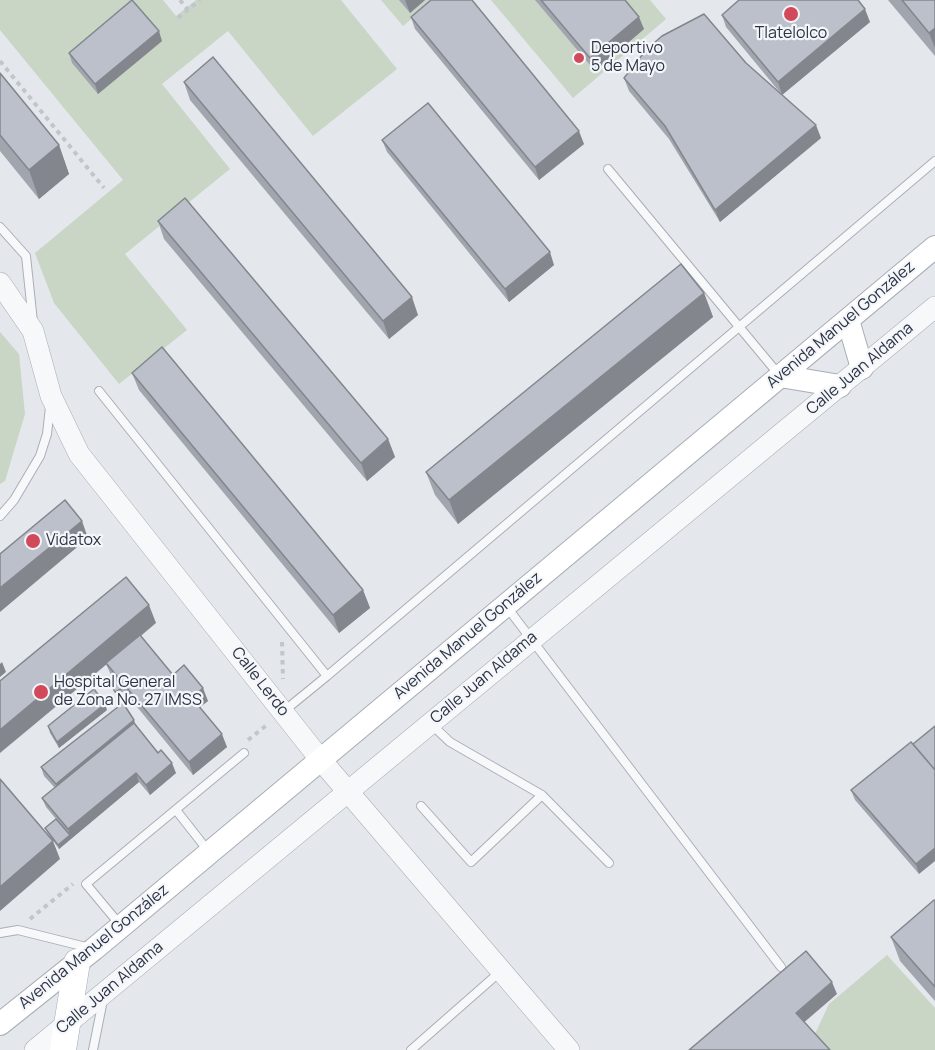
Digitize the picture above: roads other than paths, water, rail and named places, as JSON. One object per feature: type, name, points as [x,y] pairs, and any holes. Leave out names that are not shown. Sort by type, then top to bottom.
[{"type":"main road","name":"Avenida Manuel González","points":[[0,1024],[85,956],[935,247]]},
{"type":"main road","points":[[848,320],[862,368]]},
{"type":"main road","points":[[780,376],[840,386]]},
{"type":"main road","points":[[63,1050],[67,1024],[85,956]]},
{"type":"street","name":"Calle Lerdo","points":[[0,283],[33,331],[51,396],[79,454],[320,759],[569,1050]]},
{"type":"street","name":"Calle Juan Aldama","points":[[35,1050],[935,307]]},
{"type":"lane","points":[[284,711],[935,161]]},
{"type":"lane","points":[[608,169],[780,376]]},
{"type":"lane","points":[[0,227],[26,256],[33,331]]},
{"type":"lane","points":[[99,391],[327,676]]},
{"type":"lane","points":[[0,516],[14,500],[40,456],[47,434],[51,396]]},
{"type":"lane","points":[[505,605],[781,967]]},
{"type":"lane","points":[[430,723],[450,742],[542,795],[609,863]]},
{"type":"lane","points":[[121,926],[86,884],[244,753]]},
{"type":"lane","points":[[421,806],[471,862],[542,795]]},
{"type":"lane","points":[[176,810],[210,852]]},
{"type":"lane","points":[[0,933],[18,930],[85,956]]},
{"type":"lane","points":[[411,1050],[501,970]]},
{"type":"lane","points":[[93,1050],[104,993]]},
{"type":"place","name":"Tlatelolco","points":[[791,14]]},
{"type":"place","name":"Deportivo 5 de Mayo","points":[[579,58]]},
{"type":"place","name":"Vidatox","points":[[33,541]]},
{"type":"place","name":"Hospital General de Zona No. 27 IMSS","points":[[41,692]]}]
